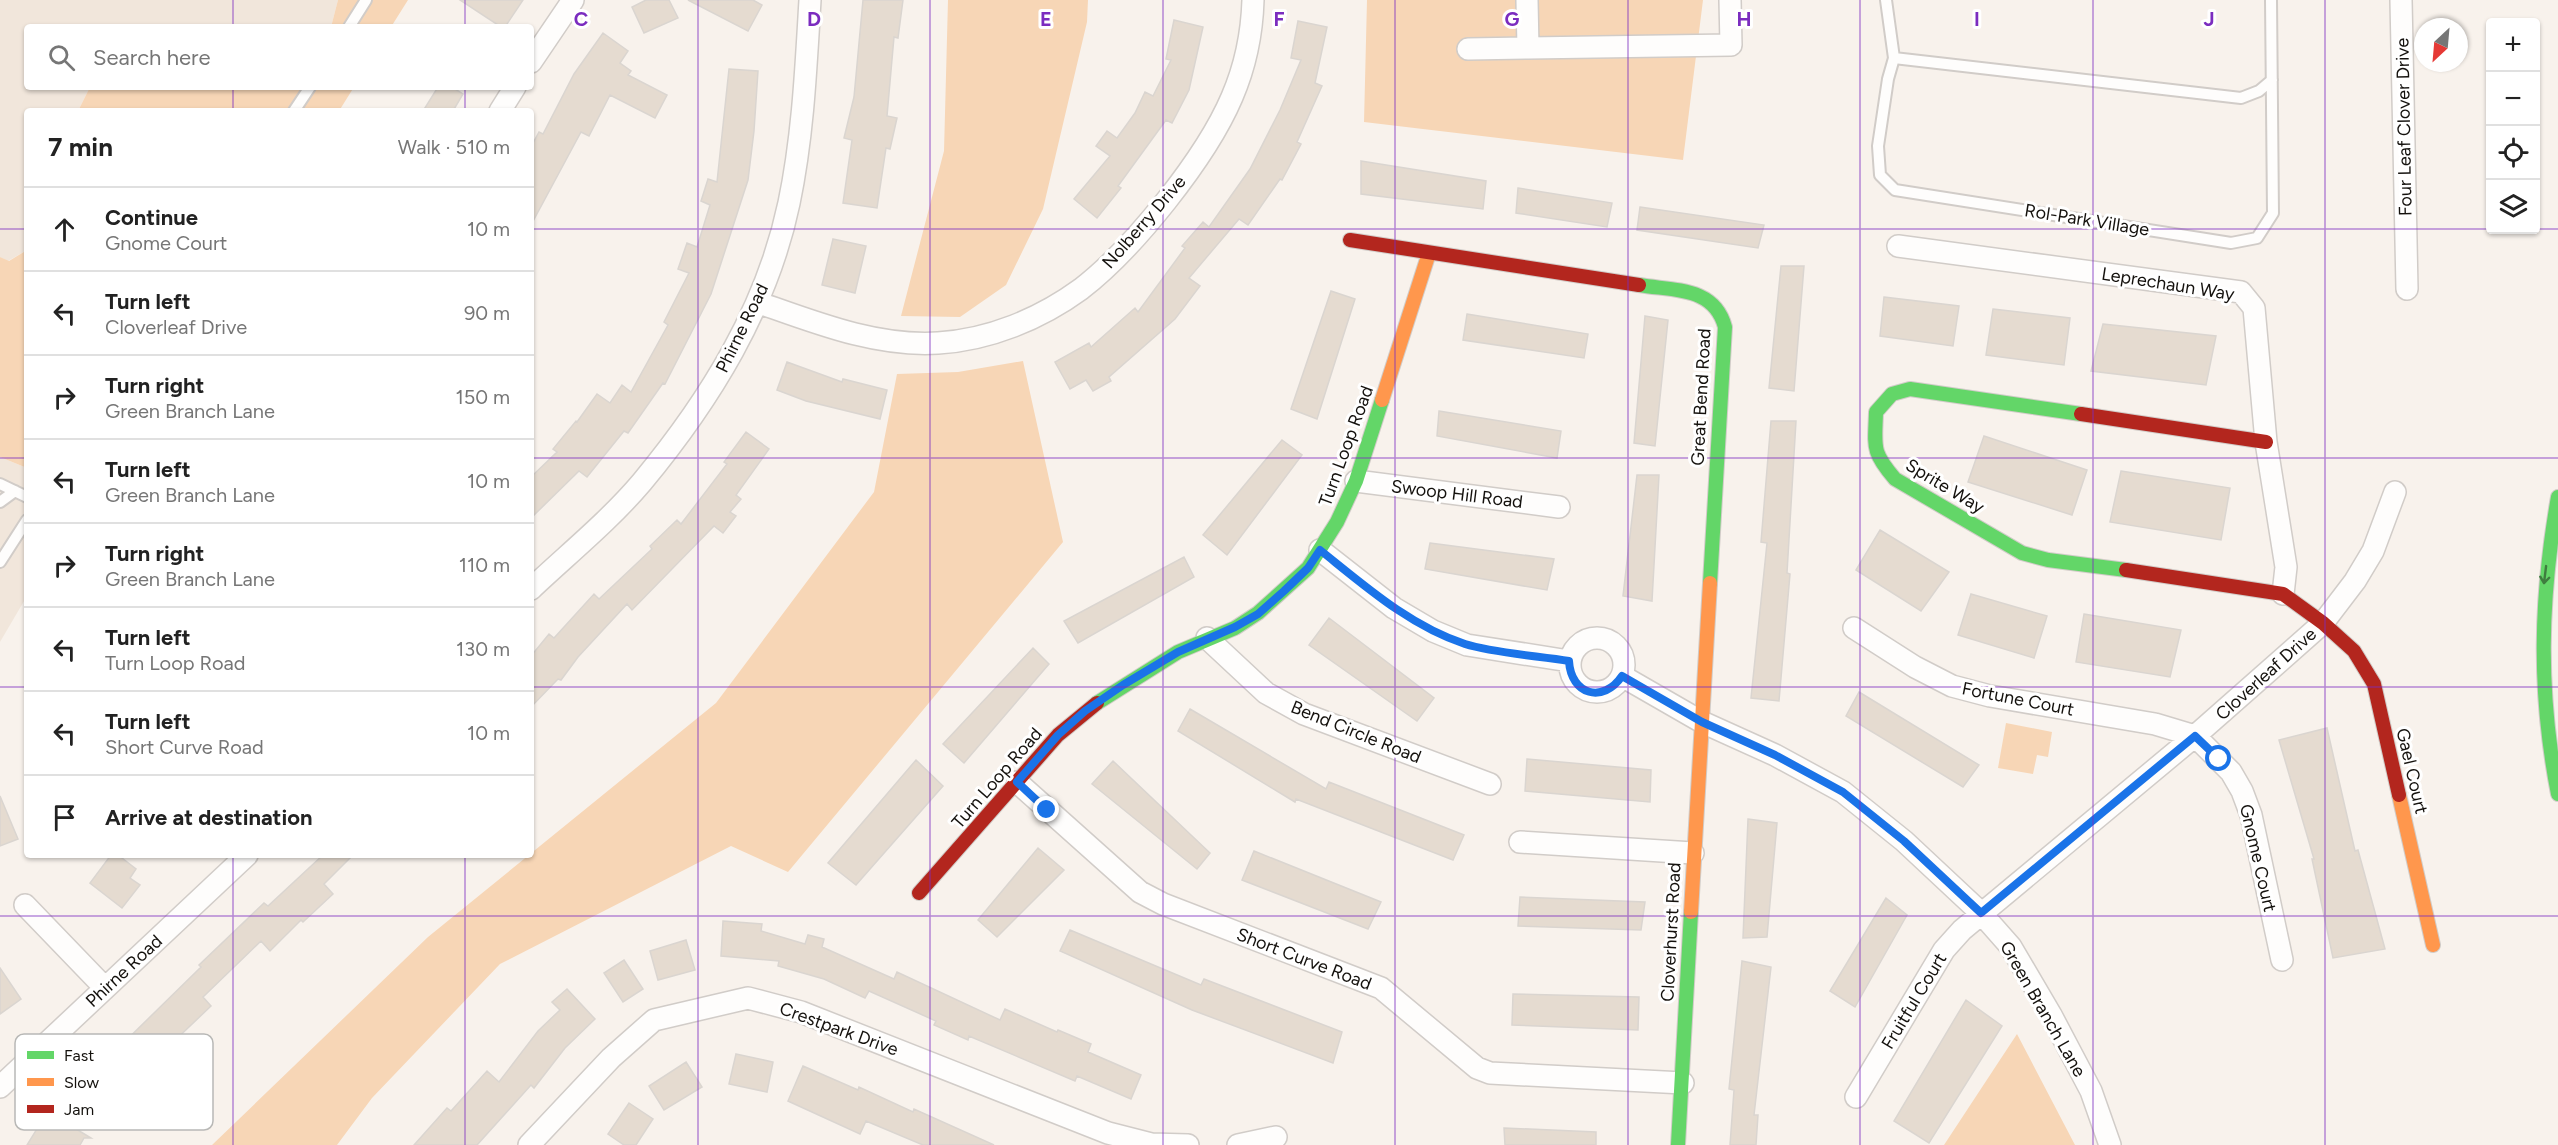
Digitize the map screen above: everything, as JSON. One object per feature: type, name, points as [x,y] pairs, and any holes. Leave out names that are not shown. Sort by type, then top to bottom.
[{"type":"main road","name":"Great Bend Road","points":[[1350,240],[1701,295],[1712,300],[1720,309],[1725,327],[1702,722]]},
{"type":"main road","name":"Turn Loop Road","points":[[919,893],[1058,735],[1085,711],[1150,668],[1258,614],[1308,568],[1337,522],[1356,481],[1429,253]]},
{"type":"main road","name":"Sprite Way","points":[[2266,442],[1910,389],[1892,394],[1882,402],[1876,412],[1875,451],[1882,464],[1895,479],[2022,553],[2048,560],[2166,574],[2283,594],[2323,623]]},
{"type":"main road","points":[[2558,497],[2543,591],[2541,653],[2545,716],[2558,794]]},
{"type":"main road","name":"Gael Court","points":[[2323,623],[2354,651],[2374,684],[2433,945]]},
{"type":"main road","name":"Cloverhurst Road","points":[[1678,1145],[1702,722]]},
{"type":"street","points":[[534,58],[573,0]]},
{"type":"street","name":"Phirne Road","points":[[534,586],[641,483],[694,414],[728,362],[757,302],[786,214],[798,154],[810,0]]},
{"type":"street","name":"Nolberry Drive","points":[[757,302],[841,331],[887,340],[937,343],[1003,331],[1047,310],[1080,290],[1114,260],[1143,229],[1215,130],[1232,98],[1249,38],[1253,0]]},
{"type":"street","points":[[1527,0],[1528,48]]},
{"type":"street","points":[[1468,49],[1731,45],[1730,0]]},
{"type":"street","name":"Four Leaf Clover Drive","points":[[2401,0],[2407,290]]},
{"type":"street","points":[[502,108],[513,90]]},
{"type":"street","name":"Leprechaun Way","points":[[1898,246],[2241,292],[2254,308],[2266,442],[2286,567],[2283,594]]},
{"type":"street","name":"Swoop Hill Road","points":[[1356,481],[1559,507]]},
{"type":"street","name":"Cloverleaf Drive","points":[[1981,913],[2195,736],[2323,623],[2355,581],[2373,551],[2396,492]]},
{"type":"street","points":[[1320,550],[1394,608],[1433,632],[1467,645],[1569,661]]},
{"type":"street","name":"Fortune Court","points":[[1854,628],[1915,667],[1952,686],[1990,696],[2155,724],[2195,736]]},
{"type":"street","name":"Bend Circle Road","points":[[1207,638],[1266,693],[1304,714],[1490,784]]},
{"type":"street","points":[[1592,638],[1604,639],[1614,644],[1621,653],[1624,664],[1622,676],[1616,685],[1606,691],[1595,693],[1584,690],[1575,682],[1570,673],[1569,661],[1574,650],[1582,642],[1592,638]]},
{"type":"street","name":"Green Branch Lane","points":[[1622,676],[1702,722],[1775,755],[1843,792],[1904,841],[1981,913],[2011,947],[2051,1015],[2091,1091],[2110,1145]]},
{"type":"street","name":"Gnome Court","points":[[2195,736],[2231,772],[2242,791],[2251,815],[2282,960]]},
{"type":"street","name":"Short Curve Road","points":[[1017,782],[1140,892],[1162,904],[1381,988],[1477,1068],[1490,1073],[1683,1083]]},
{"type":"street","points":[[1520,842],[1693,853]]},
{"type":"street","name":"Phirne Road","points":[[56,1034],[244,858]]},
{"type":"street","points":[[25,905],[105,988]]},
{"type":"street","name":"Fruitful Court","points":[[1856,1097],[1944,950],[1981,913]]},
{"type":"street","name":"Crestpark Drive","points":[[530,1145],[611,1058],[654,1020],[748,998],[801,1012],[1108,1133],[1151,1144],[1188,1145]]},
{"type":"street","name":"Phirne Road","points":[[0,1087],[15,1073]]},
{"type":"street","points":[[1238,1145],[1276,1137]]},
{"type":"lane","points":[[351,24],[366,0]]},
{"type":"lane","name":"Rol-Park Village","points":[[1886,0],[1894,58],[1888,79],[1878,146],[1880,175],[1895,190],[2231,243],[2257,238],[2273,213],[2271,0]]},
{"type":"lane","points":[[1894,58],[2241,98],[2259,91],[2272,80]]},
{"type":"lane","points":[[296,108],[308,90]]},
{"type":"lane","points":[[0,484],[24,496]]},
{"type":"lane","points":[[0,502],[15,491]]},
{"type":"lane","points":[[0,562],[24,525]]},
{"type":"shaded area","points":[[0,0],[338,0],[332,24],[24,24],[24,90],[88,90],[80,108],[24,108],[24,252],[8,261],[0,257]]},
{"type":"shaded area","points":[[338,0],[408,0],[393,24],[332,24]]},
{"type":"shaded area","points":[[948,0],[1088,0],[1087,22],[1043,209],[1006,285],[960,317],[901,316],[944,151]]},
{"type":"shaded area","points":[[1367,0],[1703,0],[1683,160],[1364,122]]},
{"type":"shaded area","points":[[88,90],[352,90],[341,108],[80,108]]},
{"type":"shaded area","points":[[24,252],[24,467],[0,457],[0,257],[9,261]]},
{"type":"shaded area","points":[[1023,361],[1063,542],[788,872],[731,846],[500,964],[372,1098],[337,1145],[212,1145],[428,937],[525,858],[534,858],[534,851],[716,703],[874,492],[897,374],[958,372]]},
{"type":"shaded area","points":[[0,457],[24,467],[24,601],[0,642]]},
{"type":"shaded area","points":[[2006,723],[2052,732],[2048,757],[2037,755],[2033,774],[1998,768]]},
{"type":"shaded area","points":[[2017,1034],[2075,1145],[1944,1145]]},
{"type":"building","points":[[460,0],[523,0],[507,24],[496,24]]},
{"type":"building","points":[[646,0],[669,0],[678,18],[644,33],[632,7]]},
{"type":"building","points":[[688,0],[753,0],[762,5],[748,31]]},
{"type":"building","points":[[863,0],[903,0],[898,38],[894,37],[887,116],[897,118],[890,149],[886,148],[877,208],[843,203],[852,140],[844,138],[854,97]]},
{"type":"building","points":[[1174,20],[1203,27],[1189,90],[1172,123],[1166,120],[1118,186],[1121,188],[1097,218],[1074,199],[1110,156],[1096,146],[1107,131],[1117,138],[1135,113],[1145,92],[1153,96],[1171,60],[1166,59]]},
{"type":"building","points":[[1298,21],[1327,27],[1315,83],[1322,86],[1297,142],[1301,144],[1282,180],[1280,179],[1248,225],[1239,219],[1189,278],[1200,286],[1175,319],[1109,377],[1111,381],[1093,391],[1086,380],[1070,389],[1055,362],[1089,343],[1091,347],[1135,308],[1138,312],[1185,248],[1182,246],[1203,222],[1209,227],[1250,169],[1280,110],[1301,60],[1291,58]]},
{"type":"building","points":[[603,33],[628,51],[620,63],[631,71],[628,75],[667,95],[655,118],[610,95],[589,136],[581,132],[534,219],[534,141],[539,132],[543,134],[574,74]]},
{"type":"building","points":[[729,69],[758,71],[748,180],[711,294],[665,384],[663,383],[628,433],[624,431],[587,477],[579,471],[534,515],[534,474],[557,452],[553,449],[577,422],[597,394],[610,403],[622,385],[631,392],[668,325],[664,322],[689,273],[678,269],[687,243],[697,247],[710,205],[701,201],[708,179],[717,182]]},
{"type":"building","points":[[436,90],[457,90],[463,94],[455,108],[425,108]]},
{"type":"building","points":[[1361,161],[1486,181],[1483,209],[1361,194]]},
{"type":"building","points":[[1518,188],[1612,203],[1607,227],[1516,213]]},
{"type":"building","points":[[1640,207],[1764,225],[1758,248],[1637,230]]},
{"type":"building","points":[[833,239],[866,246],[855,293],[822,285]]},
{"type":"building","points":[[1781,266],[1804,266],[1794,391],[1769,388]]},
{"type":"building","points":[[1331,291],[1355,299],[1317,419],[1291,409]]},
{"type":"building","points":[[1884,297],[1959,306],[1953,346],[1880,336]]},
{"type":"building","points":[[1993,309],[2070,318],[2064,365],[1986,355]]},
{"type":"building","points":[[1467,314],[1588,334],[1584,358],[1463,340]]},
{"type":"building","points":[[1645,316],[1668,320],[1655,446],[1634,443]]},
{"type":"building","points":[[2103,324],[2216,336],[2206,385],[2091,371]]},
{"type":"building","points":[[787,362],[842,382],[843,379],[887,390],[880,419],[806,401],[777,390]]},
{"type":"building","points":[[1439,411],[1561,431],[1557,458],[1437,436]]},
{"type":"building","points":[[1771,421],[1796,421],[1787,573],[1790,574],[1779,701],[1751,698],[1767,543],[1761,542]]},
{"type":"building","points":[[746,432],[769,449],[736,495],[741,499],[730,512],[736,516],[723,533],[714,526],[632,610],[627,604],[578,657],[561,680],[558,679],[534,704],[534,652],[549,634],[554,638],[594,594],[599,599],[652,549],[650,546],[677,520],[681,524],[727,464],[724,462]]},
{"type":"building","points":[[1984,436],[2087,470],[2072,515],[1968,482]]},
{"type":"building","points":[[1282,440],[1302,455],[1227,555],[1203,535]]},
{"type":"building","points":[[2121,471],[2230,488],[2221,540],[2110,522]]},
{"type":"building","points":[[1637,475],[1659,475],[1652,601],[1623,596]]},
{"type":"building","points":[[1880,530],[1949,572],[1921,611],[1856,570]]},
{"type":"building","points":[[1430,543],[1554,559],[1547,590],[1425,569]]},
{"type":"building","points":[[1184,557],[1194,577],[1078,643],[1064,621]]},
{"type":"building","points":[[1971,594],[2047,616],[2034,658],[1958,635]]},
{"type":"building","points":[[2084,614],[2181,630],[2170,677],[2076,662]]},
{"type":"building","points":[[1329,618],[1434,698],[1417,721],[1309,645]]},
{"type":"building","points":[[1033,648],[1049,664],[964,763],[943,744]]},
{"type":"building","points":[[1859,692],[1979,765],[1963,787],[1846,716]]},
{"type":"building","points":[[1190,709],[1326,789],[1329,782],[1464,835],[1453,860],[1296,799],[1295,802],[1178,731]]},
{"type":"building","points":[[2327,728],[2355,851],[2358,850],[2385,949],[2333,958],[2312,859],[2314,859],[2279,740]]},
{"type":"building","points":[[1527,759],[1651,770],[1650,802],[1525,791]]},
{"type":"building","points":[[916,760],[943,786],[856,885],[828,863]]},
{"type":"building","points":[[1113,761],[1210,853],[1197,869],[1092,784]]},
{"type":"building","points":[[0,796],[18,839],[0,846]]},
{"type":"building","points":[[1748,819],[1777,823],[1767,937],[1743,938]]},
{"type":"building","points":[[1038,848],[1064,870],[997,937],[978,920]]},
{"type":"building","points":[[1254,851],[1381,902],[1368,929],[1242,880]]},
{"type":"building","points":[[109,858],[122,858],[136,869],[130,878],[140,885],[122,908],[90,883]]},
{"type":"building","points":[[320,858],[350,858],[324,884],[333,894],[303,922],[301,920],[270,951],[261,941],[203,997],[211,1006],[182,1034],[133,1034],[201,967],[199,965],[264,903],[268,906]]},
{"type":"building","points":[[1520,897],[1645,902],[1641,930],[1518,926]]},
{"type":"building","points":[[1886,898],[1907,915],[1855,1007],[1830,991]]},
{"type":"building","points":[[723,921],[762,924],[761,931],[805,944],[808,935],[824,939],[822,947],[894,979],[897,972],[1000,1020],[1005,1009],[1091,1044],[1088,1052],[1141,1075],[1131,1099],[1077,1076],[1075,1081],[969,1036],[968,1040],[934,1025],[936,1021],[869,991],[865,998],[824,979],[778,966],[779,961],[721,956]]},
{"type":"building","points":[[1070,930],[1201,985],[1204,979],[1342,1032],[1333,1063],[1192,1010],[1060,951]]},
{"type":"building","points":[[686,940],[695,970],[658,980],[650,951]]},
{"type":"building","points":[[624,960],[643,989],[623,1002],[604,973]]},
{"type":"building","points":[[1742,961],[1771,967],[1754,1115],[1758,1115],[1756,1145],[1730,1145],[1734,1090],[1729,1089]]},
{"type":"building","points":[[0,968],[21,999],[0,1014]]},
{"type":"building","points":[[567,989],[595,1019],[565,1048],[534,1088],[531,1085],[477,1145],[414,1145],[447,1108],[451,1111],[487,1071],[499,1082],[538,1031],[560,1010],[552,1002]]},
{"type":"building","points":[[1513,994],[1639,997],[1638,1030],[1512,1025]]},
{"type":"building","points":[[1966,1000],[2002,1026],[1929,1143],[1894,1121]]},
{"type":"building","points":[[736,1054],[773,1062],[767,1092],[729,1084]]},
{"type":"building","points":[[686,1062],[702,1087],[664,1110],[649,1086]]},
{"type":"building","points":[[803,1066],[858,1090],[859,1087],[913,1112],[914,1109],[994,1145],[923,1145],[866,1121],[860,1134],[788,1101]]},
{"type":"building","points":[[629,1103],[653,1119],[636,1145],[624,1145],[608,1134]]},
{"type":"building","points":[[1504,1128],[1596,1132],[1596,1145],[1505,1145]]},
{"type":"building","points":[[36,1130],[78,1130],[91,1138],[84,1138],[80,1145],[27,1145]]},
{"type":"traffic: fast","points":[[1639,285],[1678,290],[1702,297],[1720,314],[1725,327],[1710,583]]},
{"type":"traffic: fast","points":[[2081,414],[1910,389],[1892,394],[1876,412],[1876,448],[1882,462],[1895,479],[2022,553],[2048,560],[2126,570]]},
{"type":"traffic: fast","points":[[1097,703],[1178,652],[1235,628],[1258,613],[1308,568],[1337,522],[1356,481],[1382,400]]},
{"type":"traffic: fast","points":[[2558,497],[2548,572],[2544,646],[2547,719],[2558,794]]},
{"type":"traffic: fast","points":[[1678,1145],[1691,912]]},
{"type":"traffic: slow","points":[[1382,400],[1429,253]]},
{"type":"traffic: slow","points":[[1691,912],[1710,583]]},
{"type":"traffic: slow","points":[[2399,795],[2433,945]]},
{"type":"traffic: jam","points":[[1350,240],[1639,285]]},
{"type":"traffic: jam","points":[[2081,414],[2266,442]]},
{"type":"traffic: jam","points":[[2126,570],[2283,594],[2323,623],[2354,651],[2374,684],[2399,795]]},
{"type":"traffic: jam","points":[[919,893],[1058,735],[1097,703]]},
{"type":"route","points":[[1047,810],[1017,782],[1058,735],[1085,711],[1150,668],[1258,614],[1308,568],[1320,550],[1394,608],[1433,632],[1467,645],[1569,661],[1570,673],[1575,682],[1584,690],[1595,693],[1606,691],[1616,685],[1622,676],[1702,722],[1775,755],[1843,792],[1904,841],[1981,913],[2195,736],[2219,759]]}]
